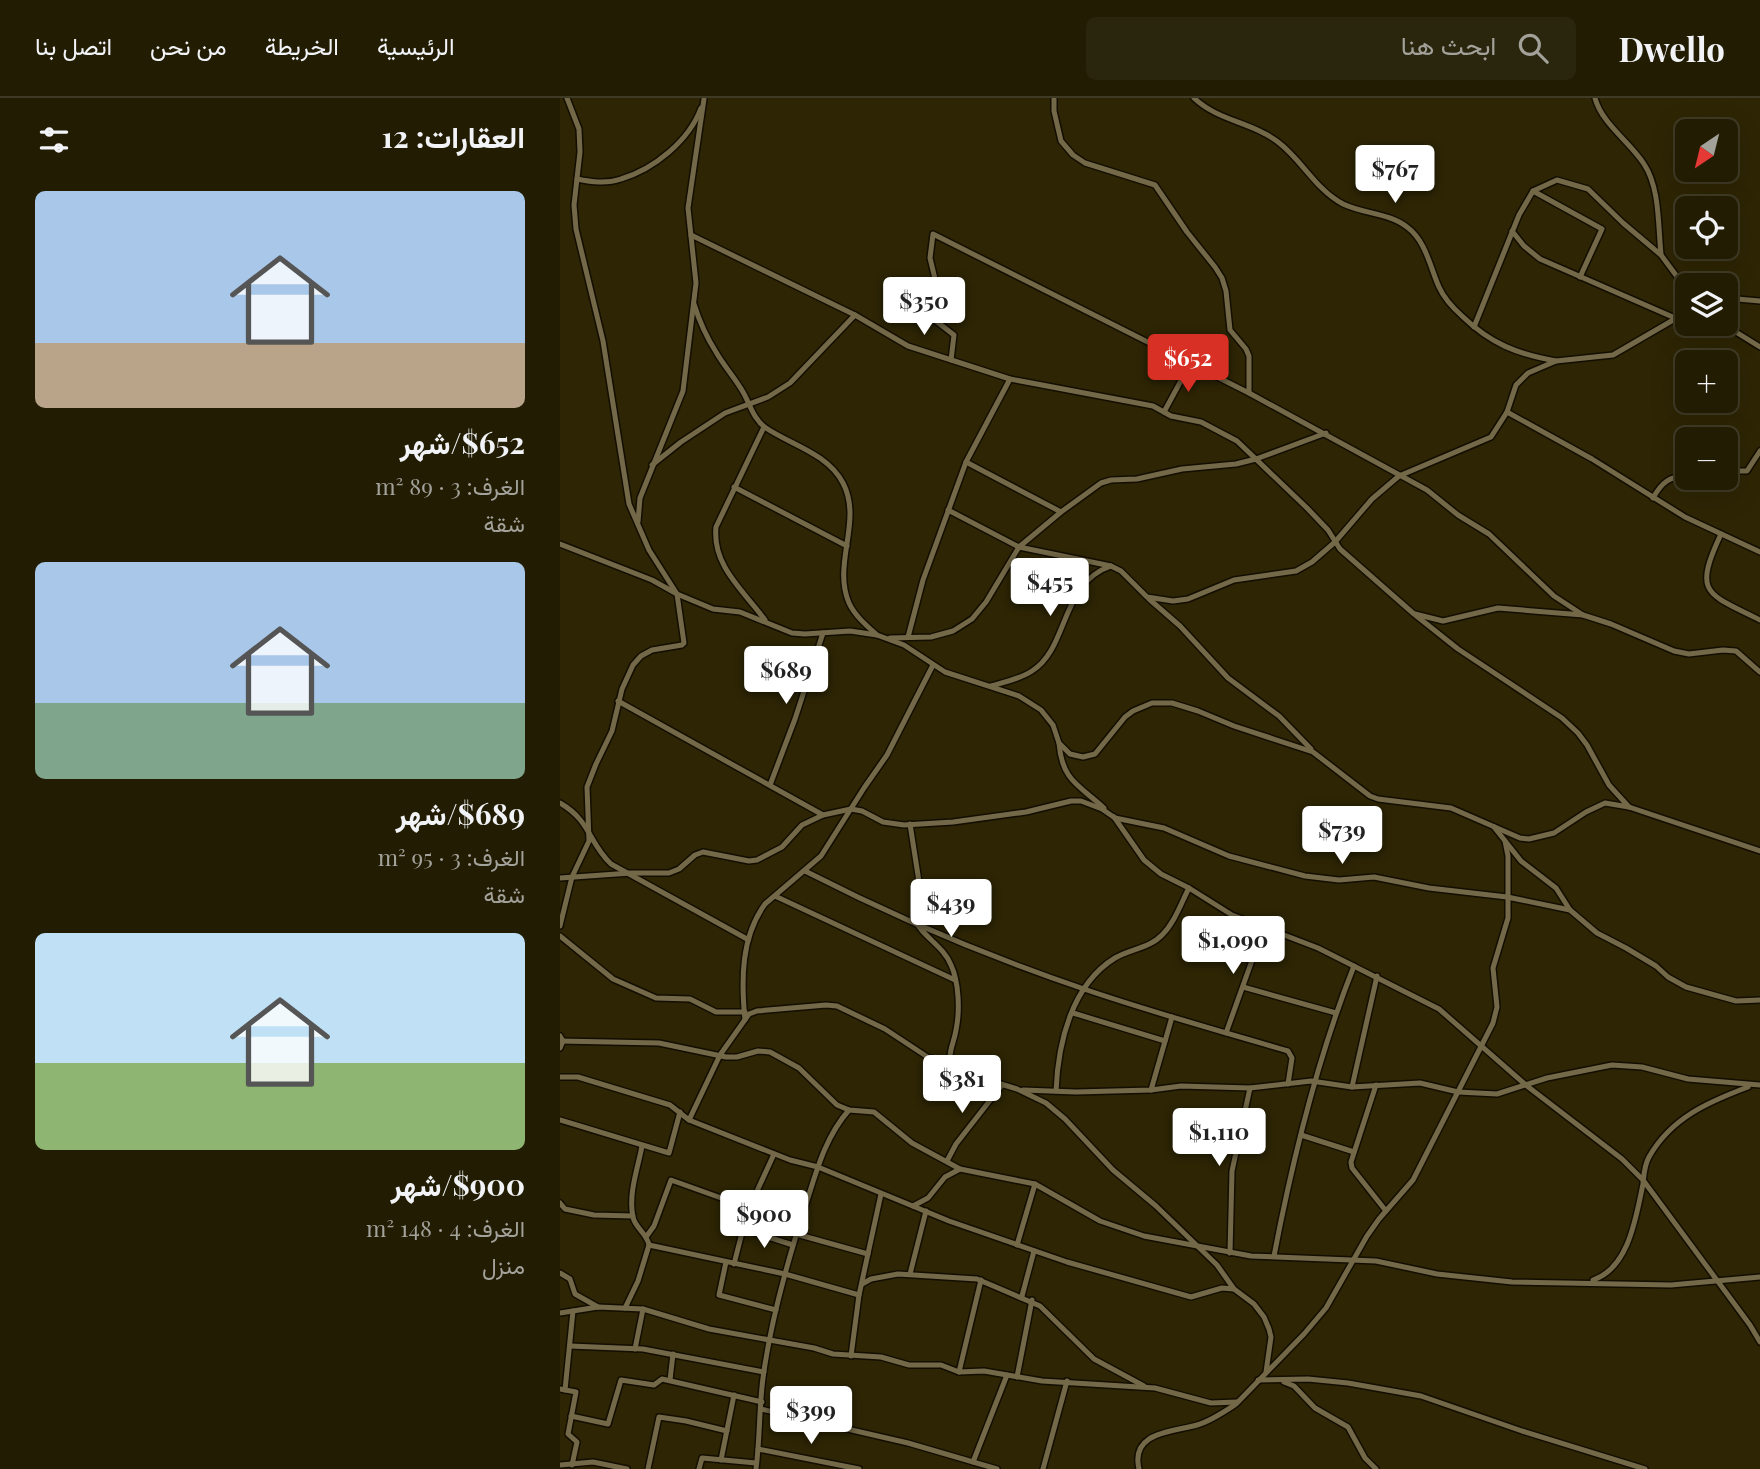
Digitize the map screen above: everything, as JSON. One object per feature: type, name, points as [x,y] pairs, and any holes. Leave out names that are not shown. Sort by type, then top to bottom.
[{"type":"street","points":[[560,926],[572,877],[587,848],[587,787],[612,731],[618,701],[633,665],[641,656],[652,650],[683,644],[677,594],[649,550],[629,504],[603,341],[576,229],[579,129],[567,98]]},
{"type":"street","points":[[577,179],[595,183],[619,180],[640,171],[676,147],[690,128],[704,98]]},
{"type":"street","points":[[639,526],[637,516],[640,498],[683,391],[696,283],[688,208],[704,98]]},
{"type":"street","points":[[1054,98],[1061,141],[1073,155],[1084,163],[1155,185],[1186,232],[1215,267],[1226,291],[1230,330],[1249,356],[1248,393]]},
{"type":"street","points":[[1194,98],[1222,117],[1254,128],[1278,141],[1324,191],[1343,204],[1389,217],[1411,229],[1427,253],[1440,290],[1452,306],[1492,341],[1534,357],[1556,360],[1613,355],[1675,317]]},
{"type":"street","points":[[1595,98],[1607,120],[1650,174],[1656,202],[1661,255]]},
{"type":"street","points":[[1474,327],[1512,231],[1533,191],[1557,180],[1588,189],[1661,255],[1675,274]]},
{"type":"street","points":[[1533,191],[1602,229],[1580,277]]},
{"type":"street","points":[[1512,231],[1524,246],[1540,258],[1675,317]]},
{"type":"street","points":[[951,359],[954,335],[936,321],[930,312],[936,283],[930,258],[933,234],[1326,433],[1427,490],[1451,510],[1489,534],[1553,596],[1583,615]]},
{"type":"street","points":[[691,235],[855,315],[908,346],[1010,379],[1153,406],[1218,429],[1237,441],[1307,508],[1328,530],[1335,542],[1414,614],[1458,649],[1562,718],[1587,745],[1609,785],[1629,807]]},
{"type":"street","points":[[1738,299],[1760,301]]},
{"type":"street","points":[[693,302],[716,353],[764,427],[807,450],[827,464],[842,481],[850,503],[843,568],[849,603],[858,618],[877,635]]},
{"type":"street","points":[[652,465],[724,413],[768,397],[790,383],[855,315]]},
{"type":"street","points":[[1738,333],[1760,347]]},
{"type":"street","points":[[1147,597],[1173,601],[1188,599],[1234,580],[1296,571],[1312,562],[1335,542],[1372,499],[1399,476],[1491,437],[1507,412],[1512,392],[1521,379],[1556,360]]},
{"type":"street","points":[[1164,412],[1190,364]]},
{"type":"street","points":[[908,637],[923,580],[966,462],[1010,379]]},
{"type":"street","points":[[1507,412],[1592,459],[1685,517],[1760,552]]},
{"type":"street","points":[[764,427],[716,527],[716,550],[725,570],[765,621]]},
{"type":"street","points":[[887,638],[931,637],[953,631],[972,619],[986,602],[1019,547],[1101,483],[1256,459],[1326,433]]},
{"type":"street","points":[[1738,471],[1747,471],[1760,451]]},
{"type":"street","points":[[966,462],[1061,512]]},
{"type":"street","points":[[1653,498],[1664,482],[1675,477]]},
{"type":"street","points":[[734,488],[846,546]]},
{"type":"street","points":[[948,510],[1019,547],[1111,566],[1121,571],[1180,626],[1228,678],[1279,716],[1313,751],[1370,796],[1451,808],[1520,838],[1539,838],[1561,830],[1595,806],[1605,803],[1629,807],[1760,851]]},
{"type":"street","points":[[1720,534],[1706,570],[1709,589],[1714,596],[1760,620]]},
{"type":"street","points":[[560,544],[652,580],[713,609],[740,612],[792,633],[850,631],[887,638],[921,654],[933,665],[964,679],[991,685],[1019,696],[1041,710],[1053,725],[1059,743],[1060,762],[1066,773],[1115,818],[1152,868],[1232,915],[1318,948],[1439,1009],[1527,1086],[1622,1159],[1643,1180],[1760,1342]]},
{"type":"street","points":[[991,685],[1023,675],[1040,665],[1081,587],[1091,576],[1111,566]]},
{"type":"street","points":[[1414,614],[1443,621],[1498,608],[1583,615],[1674,651],[1698,655],[1723,650],[1736,651],[1760,672]]},
{"type":"street","points":[[770,786],[823,633]]},
{"type":"street","points":[[745,1020],[743,985],[747,939],[758,913],[821,856],[887,755],[933,665]]},
{"type":"street","points":[[618,701],[823,815]]},
{"type":"street","points":[[1059,743],[1070,754],[1083,757],[1094,754],[1133,710],[1162,702],[1182,705],[1234,726],[1313,751]]},
{"type":"street","points":[[560,878],[670,873],[703,852],[749,861],[758,860],[782,847],[802,825],[823,815],[850,809],[894,825],[953,822],[1081,801],[1115,818],[1164,828],[1228,856],[1305,877],[1339,880],[1374,877],[1429,888],[1507,897],[1570,910]]},
{"type":"street","points":[[560,803],[575,812],[589,830],[602,855],[611,864],[747,939]]},
{"type":"street","points":[[911,824],[920,888],[914,910],[917,924],[945,952],[955,979],[957,1028],[949,1050],[950,1062]]},
{"type":"street","points":[[1492,825],[1521,861],[1556,888],[1570,910],[1597,933],[1656,966],[1668,977],[1686,987],[1736,1001],[1760,1000]]},
{"type":"street","points":[[1139,1469],[1138,1456],[1149,1438],[1208,1421],[1237,1402],[1304,1334],[1326,1308],[1367,1236],[1413,1180],[1493,1023],[1497,1007],[1493,968],[1508,918],[1508,856],[1505,841]]},
{"type":"street","points":[[805,872],[917,924],[1083,989],[1288,1051],[1292,1058],[1288,1084]]},
{"type":"street","points":[[1056,1091],[1059,1058],[1083,989],[1102,967],[1117,957],[1154,943],[1165,933],[1189,888]]},
{"type":"street","points":[[775,896],[955,979]]},
{"type":"street","points":[[1226,1033],[1264,927]]},
{"type":"street","points":[[560,936],[613,979],[656,998],[690,999],[716,1012],[744,1012]]},
{"type":"street","points":[[1274,1256],[1292,1165],[1336,1013],[1354,966]]},
{"type":"street","points":[[1352,1087],[1377,976]]},
{"type":"street","points":[[1243,987],[1336,1013]]},
{"type":"street","points":[[689,1120],[720,1055],[749,1014],[757,1011],[834,1005],[885,1029],[929,1058],[963,1066],[988,1080],[1041,1099],[1065,1119],[1113,1170],[1156,1206],[1223,1273],[1234,1289],[1254,1304],[1264,1317],[1271,1336],[1266,1372]]},
{"type":"street","points":[[1073,1013],[1166,1041]]},
{"type":"street","points":[[1152,1090],[1172,1017]]},
{"type":"street","points":[[560,1048],[561,1039],[659,1043],[737,1057],[766,1051],[774,1053],[800,1068],[837,1105],[849,1110],[874,1112],[912,1143],[960,1169],[1035,1184],[1100,1221],[1144,1236],[1195,1246],[1274,1256],[1376,1261],[1437,1274],[1499,1281],[1671,1285],[1760,1274]]},
{"type":"street","points":[[1017,1089],[1152,1090],[1181,1087],[1250,1088],[1316,1082],[1352,1087],[1420,1083],[1458,1092],[1497,1094],[1548,1078],[1612,1065],[1642,1067],[1688,1079],[1757,1085]]},
{"type":"street","points":[[560,1077],[578,1077],[670,1105],[689,1120],[1034,1251],[1184,1295],[1198,1296],[1222,1288],[1234,1289]]},
{"type":"street","points":[[947,1161],[956,1143],[1002,1085]]},
{"type":"street","points":[[1376,1085],[1351,1162],[1352,1168],[1386,1211]]},
{"type":"street","points":[[1587,1282],[1608,1273],[1621,1257],[1637,1209],[1644,1168],[1672,1127],[1684,1116],[1723,1097],[1757,1085]]},
{"type":"street","points":[[1230,1252],[1232,1171],[1250,1088]]},
{"type":"street","points":[[699,1469],[702,1458],[728,1459],[756,1466],[764,1372],[785,1274],[818,1167],[834,1128],[849,1110]]},
{"type":"street","points":[[560,1120],[667,1154],[671,1152],[680,1112]]},
{"type":"street","points":[[1301,1135],[1354,1152]]},
{"type":"street","points":[[625,1308],[649,1245],[633,1216],[633,1188],[642,1146]]},
{"type":"street","points":[[734,1264],[749,1208],[774,1154]]},
{"type":"street","points":[[913,1206],[928,1198],[945,1177],[960,1169]]},
{"type":"street","points":[[646,1237],[654,1226],[671,1180],[749,1208]]},
{"type":"street","points":[[1017,1245],[1035,1184]]},
{"type":"street","points":[[851,1356],[859,1295],[881,1194]]},
{"type":"street","points":[[560,1203],[565,1209],[585,1214],[633,1216]]},
{"type":"street","points":[[910,1274],[926,1211]]},
{"type":"street","points":[[743,1229],[793,1245]]},
{"type":"street","points":[[796,1234],[868,1254]]},
{"type":"street","points":[[649,1245],[785,1274],[859,1295]]},
{"type":"street","points":[[1022,1296],[1034,1251]]},
{"type":"street","points":[[726,1262],[719,1295],[776,1310]]},
{"type":"street","points":[[560,1273],[569,1276],[575,1294],[598,1307]]},
{"type":"street","points":[[862,1284],[880,1277],[910,1274],[981,1280],[1032,1300],[1049,1313],[1094,1359],[1147,1387]]},
{"type":"street","points":[[959,1372],[981,1280]]},
{"type":"street","points":[[1017,1377],[1032,1300]]},
{"type":"street","points":[[560,1313],[598,1307],[643,1309],[709,1329],[814,1348],[833,1354],[881,1356],[909,1365],[941,1365],[959,1372],[984,1371],[1017,1377],[1147,1387],[1211,1403],[1237,1402]]},
{"type":"street","points":[[635,1349],[643,1309]]},
{"type":"street","points":[[572,1465],[578,1444],[568,1434],[576,1392],[563,1389],[573,1311]]},
{"type":"street","points":[[570,1346],[673,1354],[764,1372]]},
{"type":"street","points":[[670,1380],[673,1354]]},
{"type":"street","points":[[973,1462],[1007,1375]]},
{"type":"street","points":[[571,1416],[608,1424],[620,1381],[654,1385],[660,1379],[670,1380],[734,1395],[762,1406],[997,1469]]},
{"type":"street","points":[[1258,1380],[1348,1383],[1421,1396],[1521,1431],[1645,1469]]},
{"type":"street","points":[[1277,1380],[1290,1383],[1315,1408],[1348,1427],[1365,1458],[1376,1469]]},
{"type":"street","points":[[1043,1469],[1067,1381]]},
{"type":"street","points":[[721,1460],[734,1395]]},
{"type":"street","points":[[648,1469],[659,1417],[727,1431]]},
{"type":"street","points":[[758,1449],[859,1469]]},
{"type":"street","points":[[562,1466],[593,1462],[627,1469]]}]
